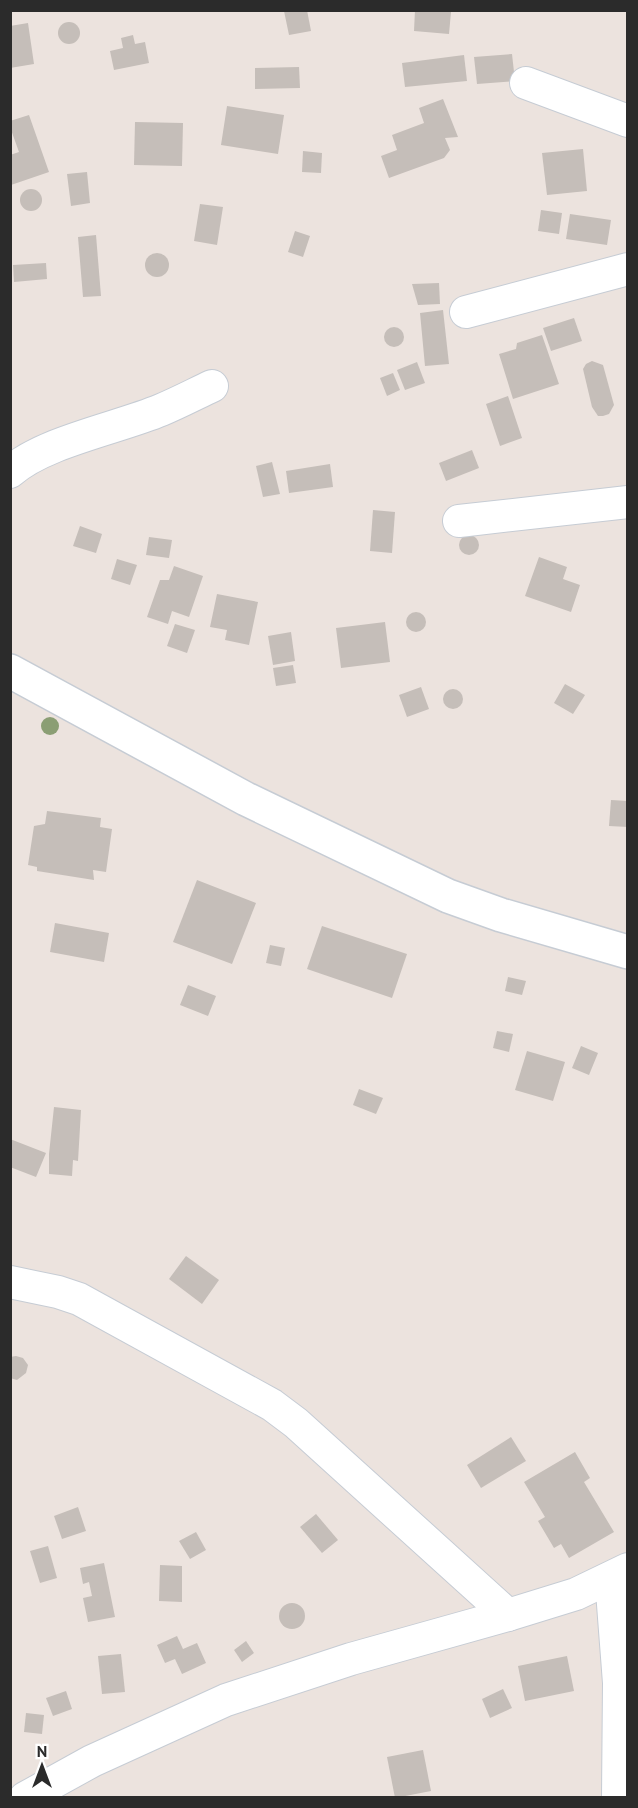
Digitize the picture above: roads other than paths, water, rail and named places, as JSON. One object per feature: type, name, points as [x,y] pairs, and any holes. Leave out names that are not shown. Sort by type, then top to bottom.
[{"type":"street","points":[[526,83],[627,121]]},
{"type":"street","points":[[465,312],[627,268]]},
{"type":"street","points":[[10,472],[50,449],[161,410],[212,387]]},
{"type":"street","points":[[459,521],[627,502]]},
{"type":"street","points":[[10,671],[246,799],[448,896],[501,915],[627,952]]},
{"type":"street","points":[[10,1282],[79,1299],[272,1405],[296,1423],[508,1615]]},
{"type":"street","points":[[25,1797],[92,1761],[226,1700],[351,1659],[576,1594],[619,1574],[623,1686],[618,1797]]}]
